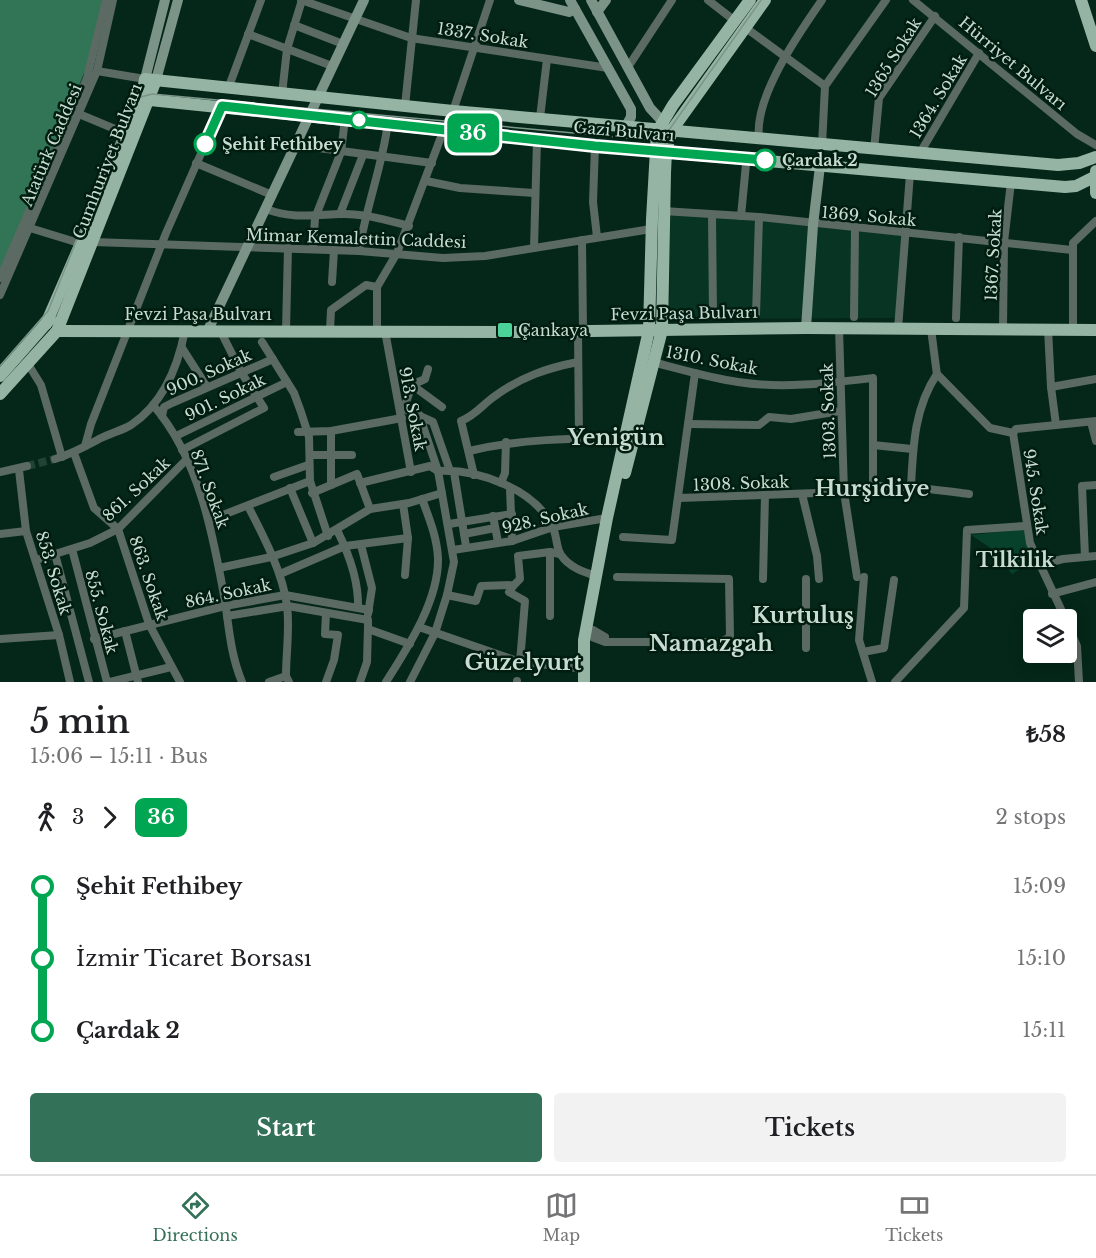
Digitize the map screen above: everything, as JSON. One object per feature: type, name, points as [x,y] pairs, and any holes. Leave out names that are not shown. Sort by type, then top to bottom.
[{"type":"main road","points":[[584,682],[590,638],[618,501],[652,362],[663,211],[660,125],[750,0]]},
{"type":"main road","points":[[590,638],[596,576],[607,518],[624,439],[656,330],[651,229],[661,150],[672,130],[765,0]]},
{"type":"main road","points":[[1081,0],[1096,46]]},
{"type":"main road","name":"Gazi Bulvarı","points":[[150,80],[453,111],[626,126],[660,125]]},
{"type":"main road","name":"Cumhuriyet Bulvarı","points":[[51,327],[65,306],[93,242],[150,100],[150,80]]},
{"type":"main road","name":"Cumhuriyet Bulvarı","points":[[51,327],[79,243],[113,170],[150,80]]},
{"type":"main road","name":"Gazi Bulvarı","points":[[150,100],[310,114],[595,146],[1065,187],[1076,186],[1095,173]]},
{"type":"main road","points":[[137,110],[150,100]]},
{"type":"main road","points":[[660,125],[672,130]]},
{"type":"main road","name":"Gazi Bulvarı","points":[[672,130],[1058,165],[1079,163],[1096,157]]},
{"type":"main road","name":"Cumhuriyet Bulvarı","points":[[51,327],[110,186],[113,170]]},
{"type":"main road","points":[[1095,173],[1096,193]]},
{"type":"main road","points":[[0,385],[51,327],[65,306]]},
{"type":"main road","points":[[0,394],[28,364],[51,327]]},
{"type":"main road","points":[[0,376],[51,327]]},
{"type":"main road","name":"Fevzi Paşa Bulvarı","points":[[51,327],[129,330],[381,331],[806,328],[1096,330]]},
{"type":"street","points":[[0,278],[87,78],[106,0]]},
{"type":"street","name":"Atatürk Caddesi","points":[[0,295],[97,71],[113,0]]},
{"type":"street","name":"Cumhuriyet Bulvarı","points":[[150,80],[165,0]]},
{"type":"street","name":"Cumhuriyet Bulvarı","points":[[150,80],[178,0]]},
{"type":"street","points":[[228,89],[261,0]]},
{"type":"street","points":[[282,94],[287,49],[302,0]]},
{"type":"street","name":"1337. Sokak","points":[[302,0],[355,21],[411,38],[608,68]]},
{"type":"street","points":[[182,450],[264,408],[214,330],[248,248],[271,211],[272,195],[364,0]]},
{"type":"street","points":[[405,106],[416,0]]},
{"type":"street","points":[[453,111],[490,0]]},
{"type":"street","points":[[519,0],[569,12],[573,4]]},
{"type":"street","points":[[591,0],[660,125]]},
{"type":"street","points":[[597,12],[606,0]]},
{"type":"street","points":[[628,67],[672,0]]},
{"type":"street","points":[[708,0],[735,21]]},
{"type":"street","points":[[759,138],[758,123],[784,55],[822,0]]},
{"type":"street","points":[[822,145],[825,86],[886,0]]},
{"type":"street","name":"Hürriyet Bulvarı","points":[[913,0],[1077,134],[1096,145]]},
{"type":"street","points":[[573,4],[631,109],[631,117],[626,126]]},
{"type":"street","name":"1365 Sokak","points":[[874,150],[879,98],[934,16]]},
{"type":"street","points":[[294,25],[343,44]]},
{"type":"street","points":[[746,28],[825,86]]},
{"type":"street","points":[[248,34],[332,66]]},
{"type":"street","name":"1364. Sokak","points":[[920,153],[979,53]]},
{"type":"street","points":[[540,118],[547,59]]},
{"type":"street","name":"Gazi Bulvarı","points":[[97,71],[150,80]]},
{"type":"street","points":[[86,446],[91,424],[161,246],[222,106]]},
{"type":"street","points":[[79,114],[127,134]]},
{"type":"street","points":[[313,249],[315,218],[341,152],[345,119]]},
{"type":"street","points":[[359,250],[365,215],[384,157],[388,123]]},
{"type":"street","points":[[381,331],[377,287],[397,253],[409,226],[444,129]]},
{"type":"street","points":[[534,248],[537,140]]},
{"type":"street","points":[[296,145],[432,164]]},
{"type":"street","points":[[595,146],[593,202],[597,237]]},
{"type":"street","points":[[340,214],[363,155]]},
{"type":"street","points":[[196,163],[272,195]]},
{"type":"street","points":[[741,216],[746,164]]},
{"type":"street","points":[[806,328],[813,225],[820,166]]},
{"type":"street","points":[[898,329],[910,174]]},
{"type":"street","points":[[426,180],[460,188],[534,193]]},
{"type":"street","name":"1367. Sokak","points":[[1003,329],[1004,242],[1011,182]]},
{"type":"street","points":[[271,211],[315,218],[340,214],[365,215],[409,226]]},
{"type":"street","name":"1369. Sokak","points":[[663,211],[759,217],[813,225],[958,237],[1072,250]]},
{"type":"street","points":[[712,215],[713,315]]},
{"type":"street","points":[[756,315],[759,217]]},
{"type":"street","points":[[1073,330],[1073,243],[1096,221]]},
{"type":"street","points":[[30,228],[79,243]]},
{"type":"street","name":"Mimar Kemalettin Caddesi","points":[[93,242],[161,246],[359,250],[443,258],[485,256],[651,229]]},
{"type":"street","points":[[854,316],[855,229]]},
{"type":"street","points":[[956,318],[958,237]]},
{"type":"street","points":[[579,438],[578,362],[582,240]]},
{"type":"street","points":[[286,330],[288,248]]},
{"type":"street","points":[[332,282],[334,250]]},
{"type":"street","points":[[330,330],[331,310],[366,285],[377,287]]},
{"type":"street","name":"1303. Sokak","points":[[840,328],[839,382],[844,492],[860,578],[859,640],[872,682]]},
{"type":"street","points":[[931,329],[937,374],[990,428],[1012,433],[1016,429],[1094,422],[1096,441]]},
{"type":"street","points":[[1048,329],[1051,387],[1056,425]]},
{"type":"street","points":[[28,364],[41,385],[58,458],[74,453],[131,425],[153,405],[166,389],[182,348],[185,330]]},
{"type":"street","name":"913. Sokak","points":[[381,331],[402,408],[411,471]]},
{"type":"street","points":[[262,342],[294,393],[307,431],[312,493],[328,536]]},
{"type":"street","points":[[182,348],[207,387]]},
{"type":"street","name":"900. Sokak","points":[[162,416],[164,407],[273,359]]},
{"type":"street","points":[[474,475],[461,421],[476,415],[490,399],[512,383],[545,369],[578,362]]},
{"type":"street","name":"1310. Sokak","points":[[652,362],[695,373],[753,383],[839,382],[873,378],[873,445]]},
{"type":"street","points":[[428,369],[424,379],[412,385],[402,408],[433,422],[452,472],[466,546]]},
{"type":"street","points":[[623,537],[672,540],[695,373]]},
{"type":"street","points":[[911,487],[912,449],[920,412],[929,386],[937,374]]},
{"type":"street","points":[[1051,387],[1096,379]]},
{"type":"street","name":"901. Sokak","points":[[176,436],[286,382]]},
{"type":"street","points":[[412,385],[442,407]]},
{"type":"street","name":"871. Sokak","points":[[153,405],[176,436],[210,520],[232,650],[242,682]]},
{"type":"street","points":[[689,424],[759,425],[769,417],[791,419],[840,411]]},
{"type":"street","points":[[410,682],[435,633],[454,562],[438,471],[419,414]]},
{"type":"street","points":[[298,432],[331,431],[402,418]]},
{"type":"street","points":[[91,424],[99,433],[107,435]]},
{"type":"street","points":[[331,431],[331,485]]},
{"type":"street","name":"945. Sokak","points":[[1012,433],[1025,526],[1039,565],[1060,609]]},
{"type":"street","points":[[469,451],[506,442],[579,438],[624,439]]},
{"type":"street","points":[[501,483],[505,473],[506,442]]},
{"type":"street","points":[[873,487],[873,445],[912,449]]},
{"type":"street","name":"863. Sokak","points":[[74,453],[94,508],[118,529],[149,624],[180,682]]},
{"type":"street","points":[[310,455],[352,456]]},
{"type":"street","name":"861. Sokak","points":[[36,560],[72,549],[118,529],[186,460]]},
{"type":"street","points":[[274,477],[308,465]]},
{"type":"street","points":[[0,472],[19,470],[27,466]]},
{"type":"street","points":[[360,483],[430,466],[438,471],[474,475],[501,483],[525,495],[536,505],[553,527],[560,554]]},
{"type":"street","name":"853. Sokak","points":[[19,470],[26,531],[59,634],[70,682]]},
{"type":"street","points":[[312,493],[357,474],[370,509]]},
{"type":"street","points":[[210,520],[310,481]]},
{"type":"street","points":[[1085,557],[1082,486],[1096,485]]},
{"type":"street","name":"1308. Sokak","points":[[679,498],[844,492],[849,489],[873,487],[911,487],[969,494]]},
{"type":"street","points":[[290,488],[313,543]]},
{"type":"street","points":[[510,488],[512,541]]},
{"type":"street","points":[[219,568],[271,557],[313,543],[370,509],[422,500],[442,493]]},
{"type":"street","points":[[802,494],[817,556],[819,579]]},
{"type":"street","points":[[763,579],[765,495]]},
{"type":"street","points":[[386,682],[419,627],[434,582],[438,559],[435,535],[422,500]]},
{"type":"street","points":[[403,504],[408,538],[405,575]]},
{"type":"street","points":[[248,506],[280,574],[288,606],[287,679],[269,682]]},
{"type":"street","points":[[449,524],[512,514]]},
{"type":"street","points":[[494,516],[498,542]]},
{"type":"street","name":"928. Sokak","points":[[453,550],[466,546],[512,541],[553,527],[607,518]]},
{"type":"street","points":[[895,682],[964,608],[967,530],[1025,526]]},
{"type":"street","points":[[464,534],[495,528]]},
{"type":"street","points":[[337,530],[345,546],[359,593],[358,608]]},
{"type":"street","points":[[0,534],[26,531]]},
{"type":"street","points":[[280,574],[345,546],[408,538]]},
{"type":"street","points":[[360,682],[366,662],[372,588],[361,545]]},
{"type":"street","name":"855. Sokak","points":[[72,549],[94,639],[109,682]]},
{"type":"street","points":[[520,662],[525,601],[509,592],[520,579],[518,556],[550,552],[560,554],[576,569],[596,576]]},
{"type":"street","points":[[550,552],[550,616]]},
{"type":"street","points":[[55,554],[89,682]]},
{"type":"street","points":[[1039,565],[1063,559],[1096,556]]},
{"type":"street","points":[[590,638],[708,642],[725,641],[730,637],[729,579],[617,577]]},
{"type":"street","points":[[806,648],[807,579]]},
{"type":"street","points":[[863,652],[884,648],[894,580]]},
{"type":"street","points":[[1052,594],[1096,582]]},
{"type":"street","points":[[447,595],[476,601],[481,586],[514,585]]},
{"type":"street","name":"864. Sokak","points":[[94,639],[225,606],[285,595],[369,610]]},
{"type":"street","points":[[227,616],[288,606],[368,620]]},
{"type":"street","points":[[326,613],[324,634],[338,635],[334,660],[326,682]]},
{"type":"street","points":[[368,620],[368,628],[410,644]]},
{"type":"street","points":[[419,627],[520,662],[585,669]]},
{"type":"street","points":[[125,631],[137,678]]},
{"type":"street","points":[[0,639],[59,634]]},
{"type":"street","points":[[590,638],[703,638],[708,642]]},
{"type":"street","name":"945. Sokak","points":[[1077,646],[1079,682]]},
{"type":"street","points":[[109,682],[137,678],[171,667]]},
{"type":"shaded area","points":[[0,0],[103,0],[90,59],[0,275]]},
{"type":"shaded area","points":[[670,208],[907,230],[902,318],[669,319]]},
{"type":"shaded area","points":[[1024,529],[1031,562],[1012,574],[995,551],[971,535]]},
{"type":"tunnel","points":[[27,466],[55,459]]},
{"type":"tram line","points":[[0,366],[48,311],[131,106],[137,98],[152,94],[650,140],[669,130],[761,0]]},
{"type":"bus line","name":"36","points":[[205,144],[222,106],[595,146],[765,160]]},
{"type":"place","name":"Şehit Fethibey","points":[[205,144]]},
{"type":"place","name":"Çardak 2","points":[[765,160]]},
{"type":"place","name":"Çankaya","points":[[505,330]]},
{"type":"district","name":"Yenigün","points":[[616,437]]},
{"type":"district","name":"Hurşidiye","points":[[872,488]]},
{"type":"district","name":"Tilkilik","points":[[1015,560]]},
{"type":"district","name":"Kurtuluş","points":[[803,615]]},
{"type":"district","name":"Namazgah","points":[[711,643]]},
{"type":"district","name":"Güzelyurt","points":[[523,662]]}]
